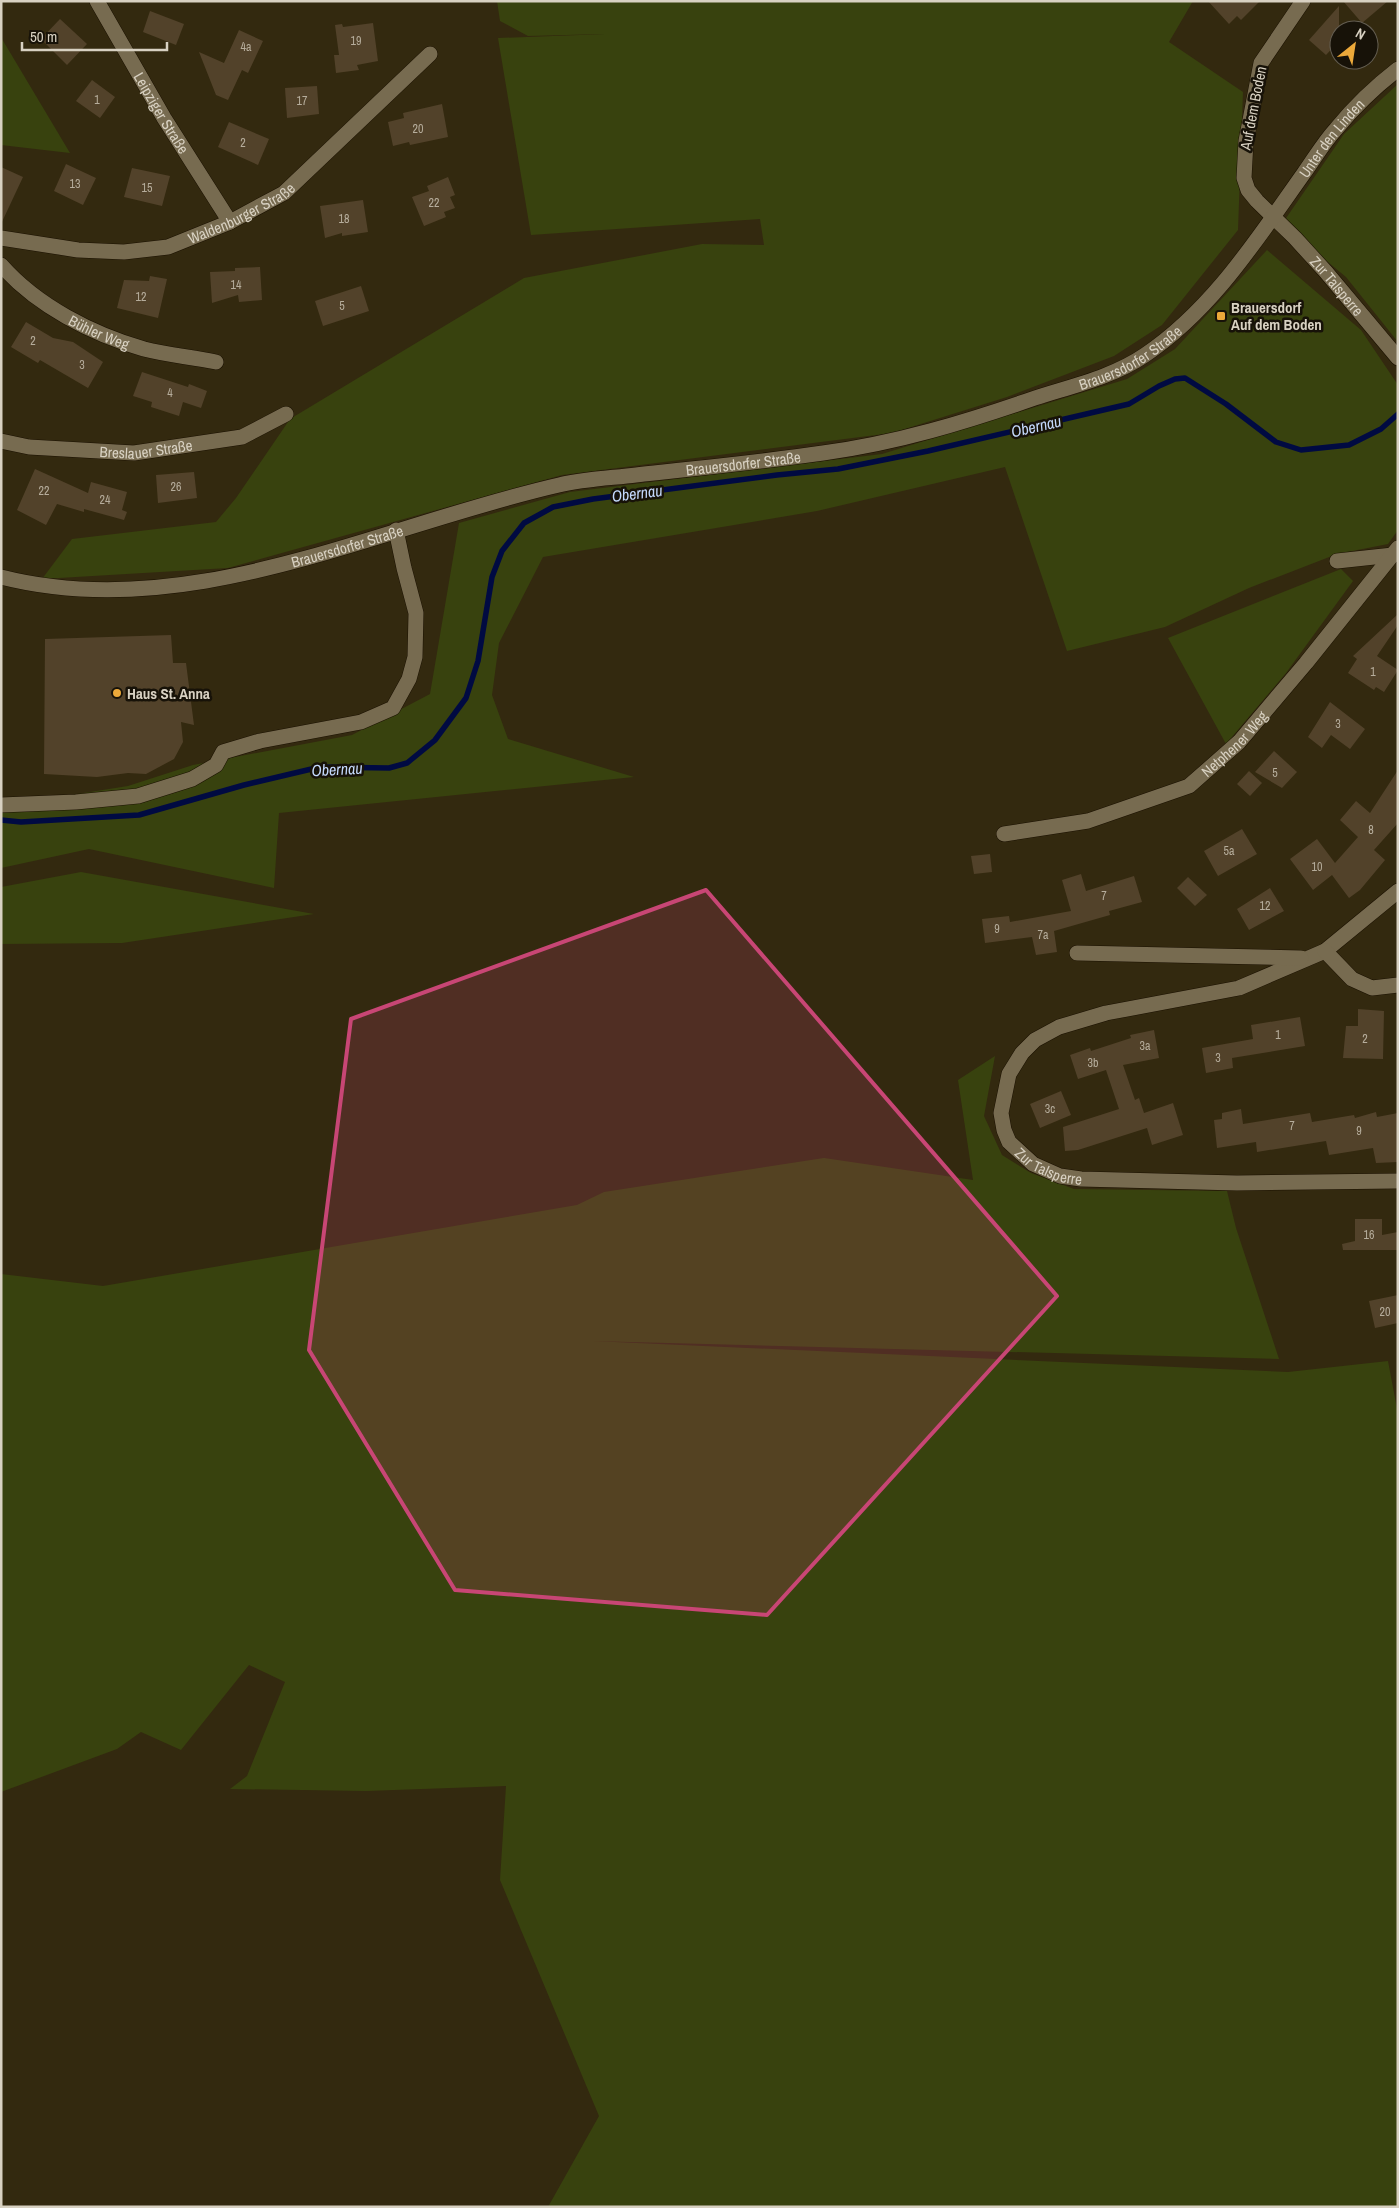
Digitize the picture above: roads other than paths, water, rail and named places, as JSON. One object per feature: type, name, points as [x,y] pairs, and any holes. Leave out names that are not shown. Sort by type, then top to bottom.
[{"type":"street","name":"Leipziger Straße","points":[[97,1],[164,118],[230,222]]},
{"type":"street","name":"Auf dem Boden","points":[[1273,216],[1248,190],[1244,178],[1246,141],[1261,63],[1303,1]]},
{"type":"street","name":"Waldenburger Straße","points":[[1,238],[78,250],[124,252],[168,247],[230,222],[284,193],[430,54]]},
{"type":"street","name":"Unter den Linden","points":[[1273,216],[1336,129],[1383,80],[1398,69]]},
{"type":"street","name":"Zur Talsperre","points":[[1273,216],[1333,279],[1398,358]]},
{"type":"street","name":"Brauersdorfer Straße","points":[[1,577],[51,587],[107,591],[186,586],[305,557],[562,484],[823,454],[896,441],[973,420],[1119,369],[1144,356],[1199,309],[1234,272],[1273,216]]},
{"type":"street","name":"Bühler Weg","points":[[1,265],[12,276],[68,318],[105,336],[146,349],[216,362]]},
{"type":"street","name":"Breslauer Straße","points":[[1,441],[29,447],[134,453],[242,438],[286,414]]},
{"type":"street","points":[[1,806],[138,796],[192,779],[216,765],[222,752],[260,741],[360,722],[393,708],[409,680],[415,657],[416,613],[396,530]]},
{"type":"street","points":[[1337,561],[1395,552]]},
{"type":"street","name":"Netphener Weg","points":[[1004,834],[1088,821],[1189,786],[1239,742],[1395,552]]},
{"type":"street","name":"Zur Talsperre","points":[[1398,891],[1325,951],[1239,988],[1106,1013],[1059,1027],[1035,1040],[1022,1053],[1009,1074],[1003,1094],[1001,1113],[1009,1142],[1033,1164],[1060,1176],[1081,1179],[1237,1183],[1398,1181]]},
{"type":"street","points":[[1325,951],[1352,979],[1372,988],[1398,985]]},
{"type":"street","points":[[1077,953],[1307,958]]},
{"type":"waterway","name":"Obernau","points":[[1,820],[21,822],[139,815],[244,785],[320,767],[389,768],[407,763],[435,740],[466,698],[478,661],[492,577],[502,551],[524,523],[553,507],[593,499],[838,469],[928,451],[1129,404],[1175,379],[1185,378],[1226,404],[1276,442],[1301,450],[1349,445],[1381,429],[1398,414]]},
{"type":"place","name":"Brauersdorf Auf dem Boden","points":[[1221,316]]},
{"type":"place","name":"Haus St. Anna","points":[[117,693]]}]
